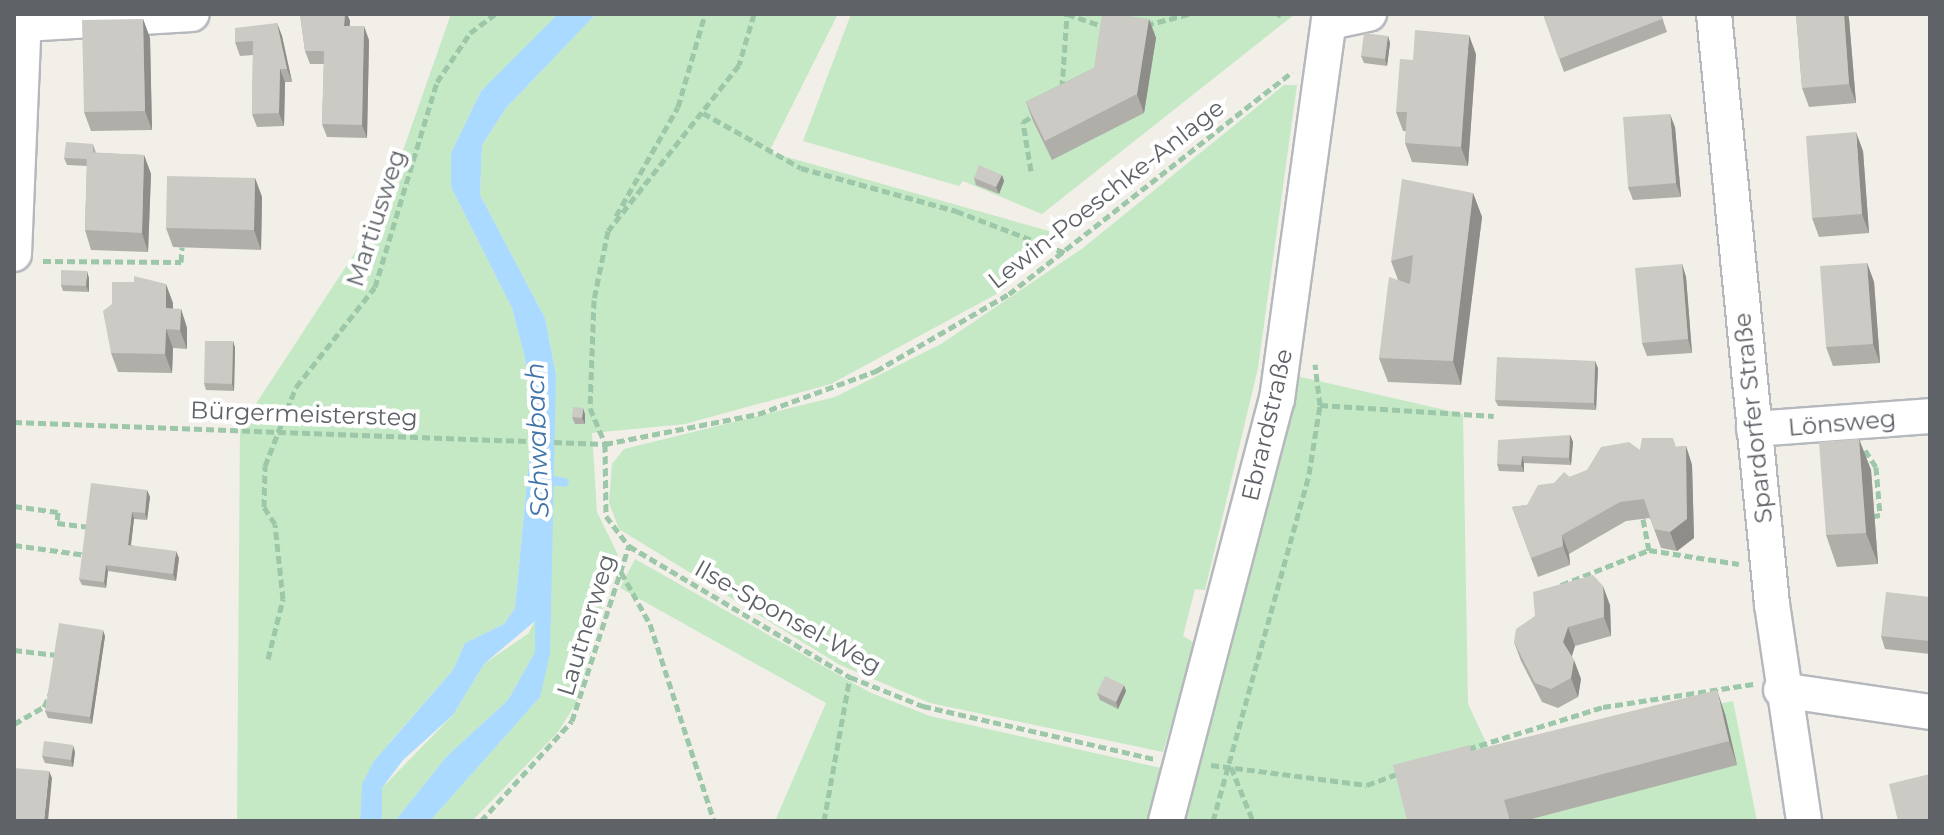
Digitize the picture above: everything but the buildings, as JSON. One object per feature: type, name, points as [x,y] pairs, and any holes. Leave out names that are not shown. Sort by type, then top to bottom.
[{"type":"street","points":[[22,257],[24,19],[192,14]]},
{"type":"street","name":"Ebrardstraße","points":[[1166,821],[1309,284],[1332,110],[1330,18],[1369,14]]},
{"type":"street","name":"Spardorfer Straße","points":[[1714,14],[1781,690],[1804,821]]},
{"type":"street","name":"Lönsweg","points":[[1754,429],[1930,416]]},
{"type":"street","points":[[1781,690],[1930,712]]},
{"type":"path","name":"Martiusweg","points":[[268,659],[283,599],[263,490],[278,430],[296,387],[375,287],[437,82],[470,33],[495,14]]},
{"type":"path","points":[[605,444],[590,408],[594,300],[608,231],[678,107],[705,14]]},
{"type":"path","points":[[608,231],[739,65],[754,14]]},
{"type":"path","points":[[1061,99],[1067,14],[1121,29]]},
{"type":"path","points":[[1133,29],[1189,14]]},
{"type":"path","name":"Lewin-Poeschke-Anlage","points":[[592,442],[605,444],[758,414],[832,391],[944,335],[1066,253],[1298,68]]},
{"type":"path","points":[[1031,171],[1023,122],[1048,107]]},
{"type":"path","points":[[703,113],[801,168],[956,211],[1066,253]]},
{"type":"path","points":[[22,257],[181,262],[182,247]]},
{"type":"path","points":[[1320,405],[1494,416]]},
{"type":"path","name":"Bürgermeistersteg","points":[[14,422],[592,442]]},
{"type":"path","points":[[1848,422],[1876,467],[1880,515],[1874,516]]},
{"type":"path","name":"Ilse-Sponsel-Weg","points":[[605,444],[606,516],[629,546],[850,677],[923,706],[1182,763],[1367,785],[1412,767]]},
{"type":"path","points":[[14,506],[58,512],[57,523],[90,527]]},
{"type":"path","points":[[1643,519],[1649,550]]},
{"type":"path","points":[[14,545],[86,555]]},
{"type":"path","name":"Lautnerweg","points":[[481,821],[572,721],[629,546]]},
{"type":"path","points":[[1561,585],[1649,550],[1768,568]]},
{"type":"path","points":[[620,572],[650,624],[714,821]]},
{"type":"path","points":[[14,650],[57,655]]},
{"type":"path","points":[[824,821],[850,677]]},
{"type":"path","points":[[1456,753],[1603,707],[1747,683],[1781,690]]},
{"type":"path","points":[[14,724],[44,707],[52,690]]},
{"type":"path","points":[[1230,767],[1253,821]]},
{"type":"green space","points":[[451,14],[558,14],[481,91],[451,153],[451,187],[512,308],[525,358],[533,418],[515,608],[504,624],[465,643],[453,670],[390,742],[361,801],[360,821],[237,821],[240,428],[381,213]]},
{"type":"green space","points":[[596,14],[838,14],[769,152],[1063,235],[1004,290],[831,384],[685,424],[592,433],[597,512],[618,555],[576,703],[558,732],[472,821],[430,821],[540,697],[556,375],[545,318],[480,195],[482,145],[506,108]]},
{"type":"green space","points":[[851,14],[1295,14],[1042,214],[963,181],[959,186],[803,141]]},
{"type":"green space","points":[[1284,85],[1297,85],[1258,368],[1205,590],[1195,589],[1183,636],[1195,643],[1163,752],[930,703],[840,665],[619,529],[609,503],[612,464],[624,449],[835,397],[941,344],[1083,248]]},
{"type":"green space","points":[[1292,375],[1463,414],[1468,704],[1491,753],[1733,701],[1757,821],[1180,821]]},
{"type":"green space","points":[[635,559],[869,692],[930,716],[1161,768],[1168,772],[1154,821],[775,821],[826,703],[620,588]]},
{"type":"green space","points":[[536,618],[535,652],[508,700],[447,756],[395,821],[382,821],[382,788],[453,715],[484,664],[529,633]]},
{"type":"water","name":"Schwabach","points":[[558,14],[596,14],[506,108],[482,145],[480,195],[545,318],[556,375],[550,654],[540,697],[430,821],[395,821],[447,756],[508,700],[535,652],[535,621],[484,664],[453,715],[403,760],[382,788],[382,821],[360,821],[362,784],[374,761],[453,670],[465,643],[504,624],[515,608],[533,418],[525,358],[512,308],[451,187],[451,153],[481,91]]},
{"type":"waterway","name":"Schwabach","points":[[552,480],[564,482]]}]
